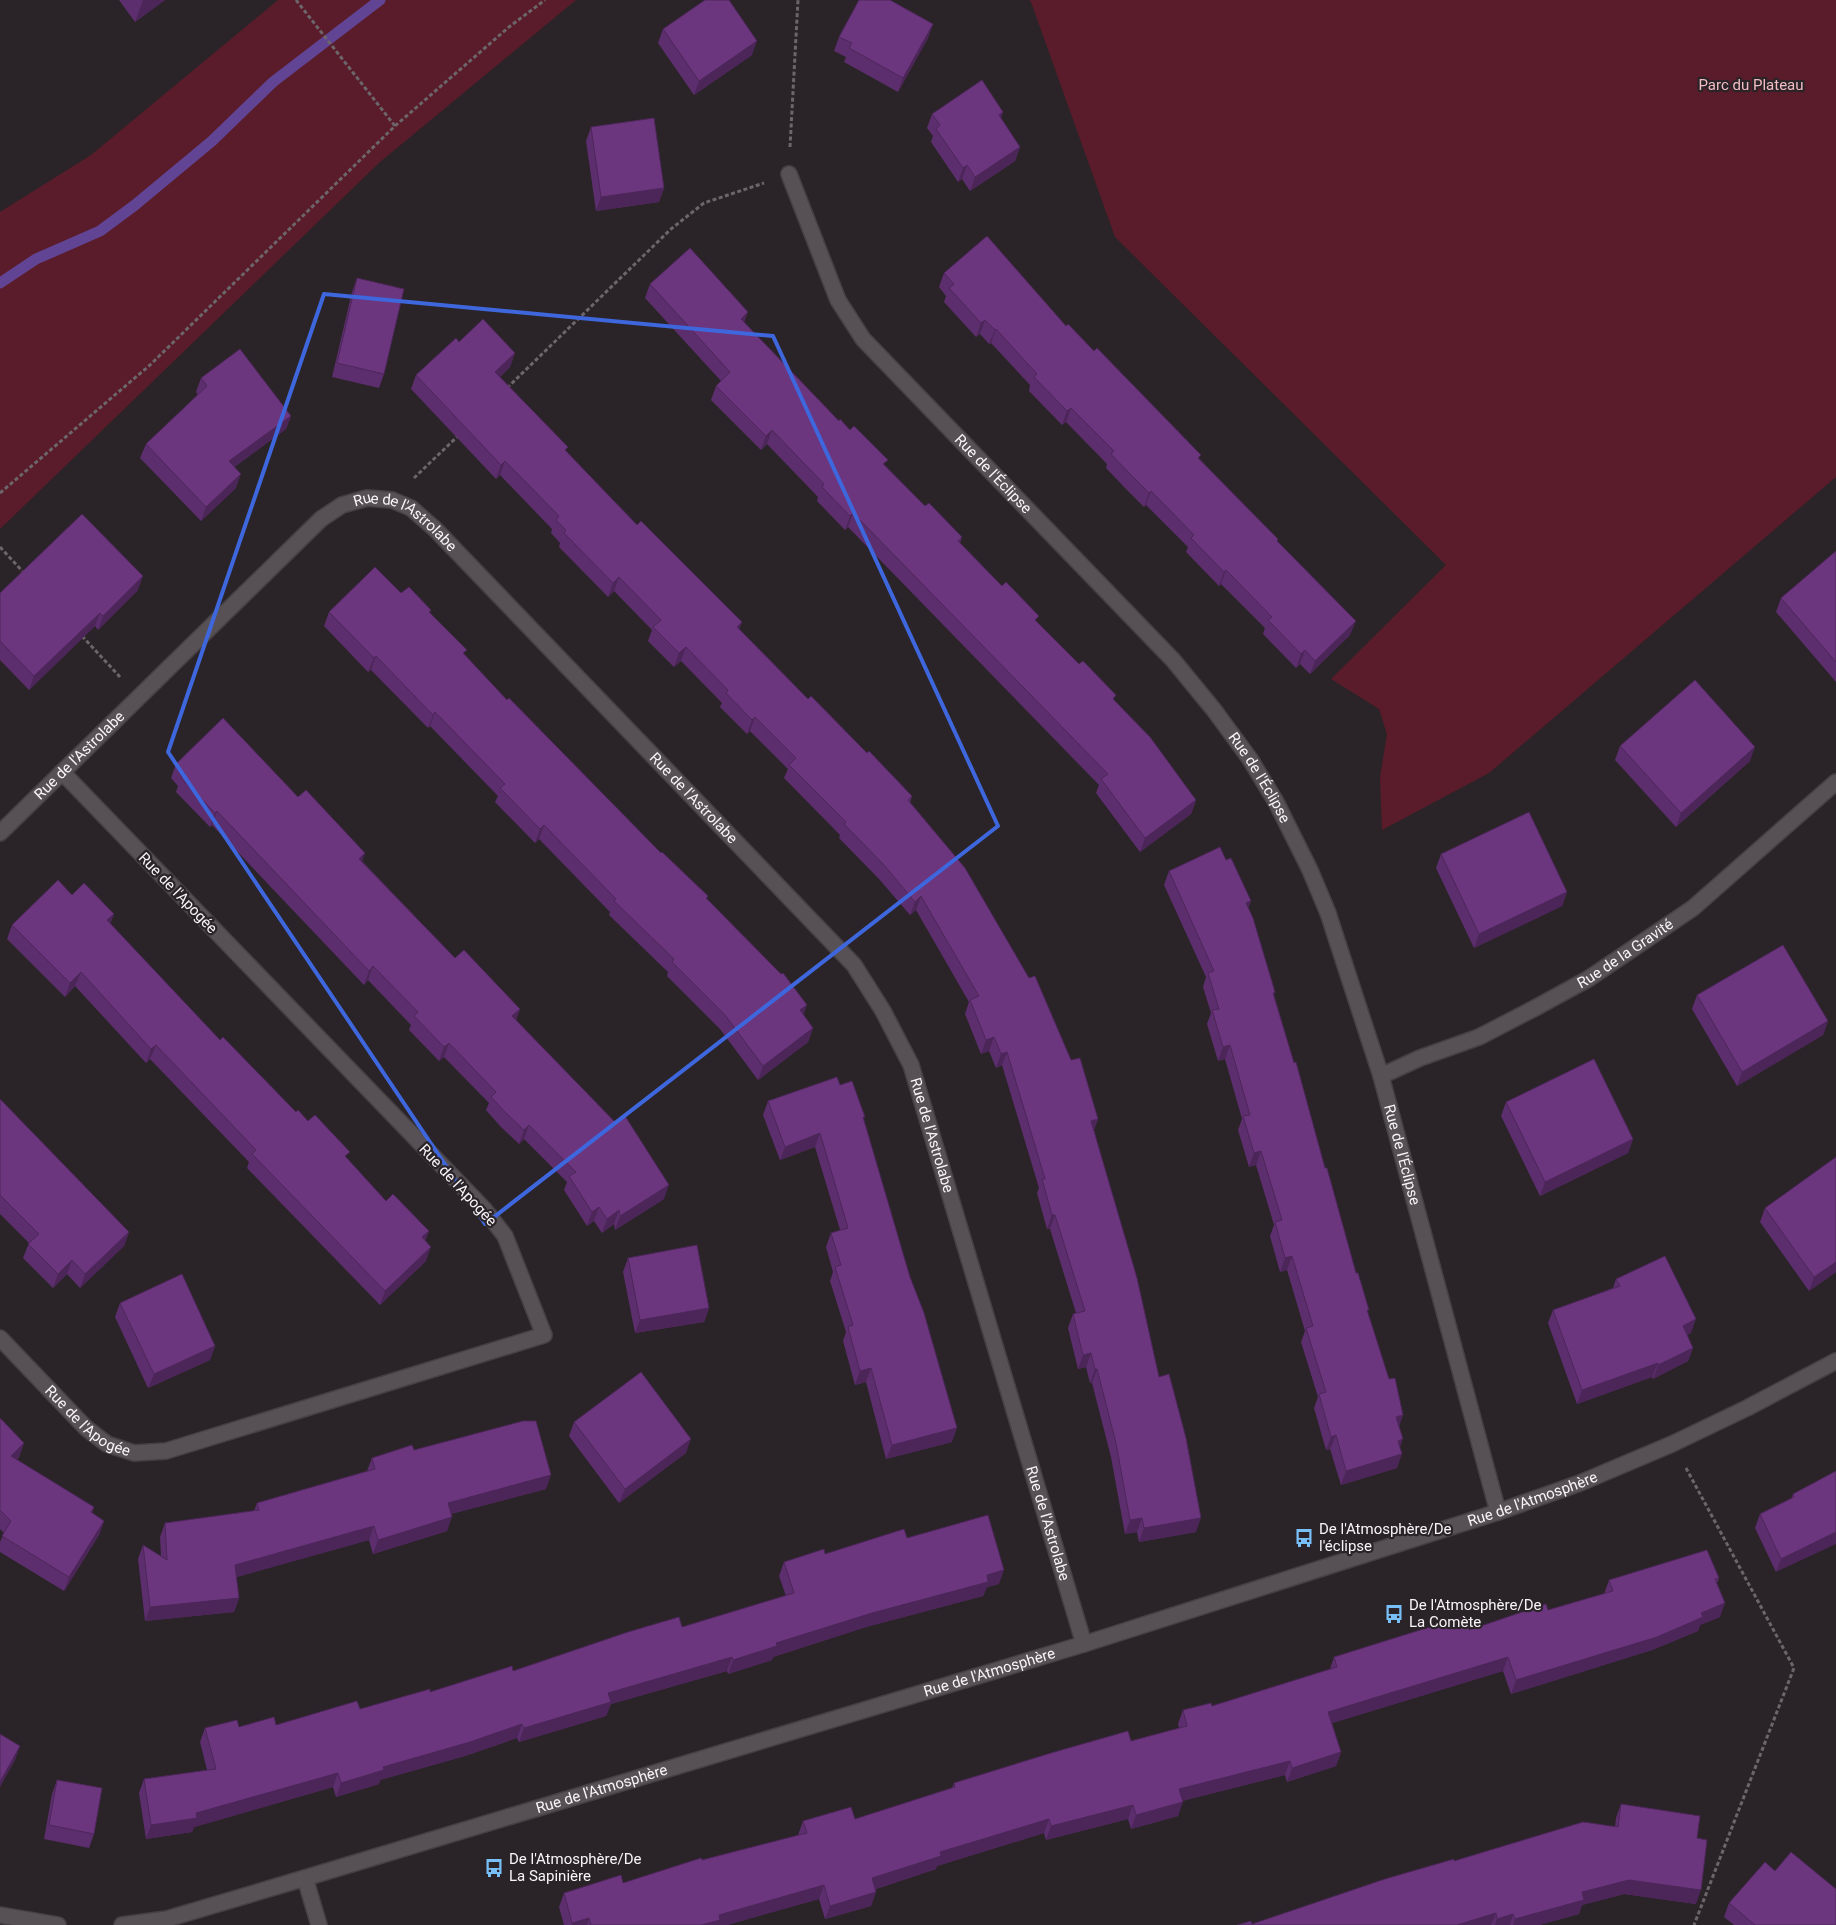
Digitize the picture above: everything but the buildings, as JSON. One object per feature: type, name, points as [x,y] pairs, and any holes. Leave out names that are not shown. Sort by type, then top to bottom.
[{"type":"street","name":"Rue de l'Éclipse","points":[[789,174],[838,300],[864,339],[1173,660],[1214,710],[1250,759],[1276,802],[1310,870],[1328,913],[1381,1076],[1498,1512]]},
{"type":"street","name":"Rue de l'Astrolabe","points":[[0,833],[321,519],[342,504],[367,498],[392,500],[411,508],[435,529],[854,965],[883,1011],[911,1065],[1084,1644]]},
{"type":"street","name":"Rue de l'Apogée","points":[[0,1338],[86,1428],[108,1444],[134,1453],[166,1451],[544,1336],[505,1236],[484,1209],[62,772]]},
{"type":"street","name":"Rue de la Gravité","points":[[1381,1076],[1420,1058],[1479,1037],[1535,1008],[1603,968],[1693,908],[1836,782]]},
{"type":"street","name":"Rue de l'Atmosphère","points":[[122,1925],[167,1919],[305,1878],[1084,1644],[1498,1512],[1580,1482],[1672,1444],[1747,1408],[1836,1361]]},
{"type":"street","points":[[305,1878],[319,1925]]},
{"type":"street","points":[[0,1915],[58,1925]]},
{"type":"path","points":[[296,0],[395,126]]},
{"type":"path","points":[[0,493],[150,365],[395,126],[509,27],[545,0]]},
{"type":"path","points":[[506,389],[671,229],[704,203],[789,174],[798,0]]},
{"type":"path","points":[[392,500],[463,430]]},
{"type":"path","points":[[0,547],[26,576]]},
{"type":"path","points":[[79,633],[139,697]]},
{"type":"path","points":[[1672,1444],[1794,1668],[1694,1925]]},
{"type":"highlighted area","points":[[324,294],[773,336],[998,826],[485,1224],[168,752]]},
{"type":"green space","points":[[278,0],[576,0],[380,162],[0,529],[0,212],[91,155]]},
{"type":"green space","name":"Parc du Plateau","points":[[1029,0],[1836,0],[1836,477],[1489,773],[1382,830],[1380,778],[1387,734],[1379,709],[1331,679],[1446,565],[1115,237]]},
{"type":"waterway","points":[[0,283],[36,259],[100,231],[135,205],[212,141],[273,82],[380,0]]},
{"type":"place","name":"De l'Atmosphère/De l'éclipse","points":[[1304,1538]]},
{"type":"place","name":"De l'Atmosphère/De La Comète","points":[[1394,1614]]},
{"type":"place","name":"De l'Atmosphère/De La Sapinière","points":[[494,1868]]}]
